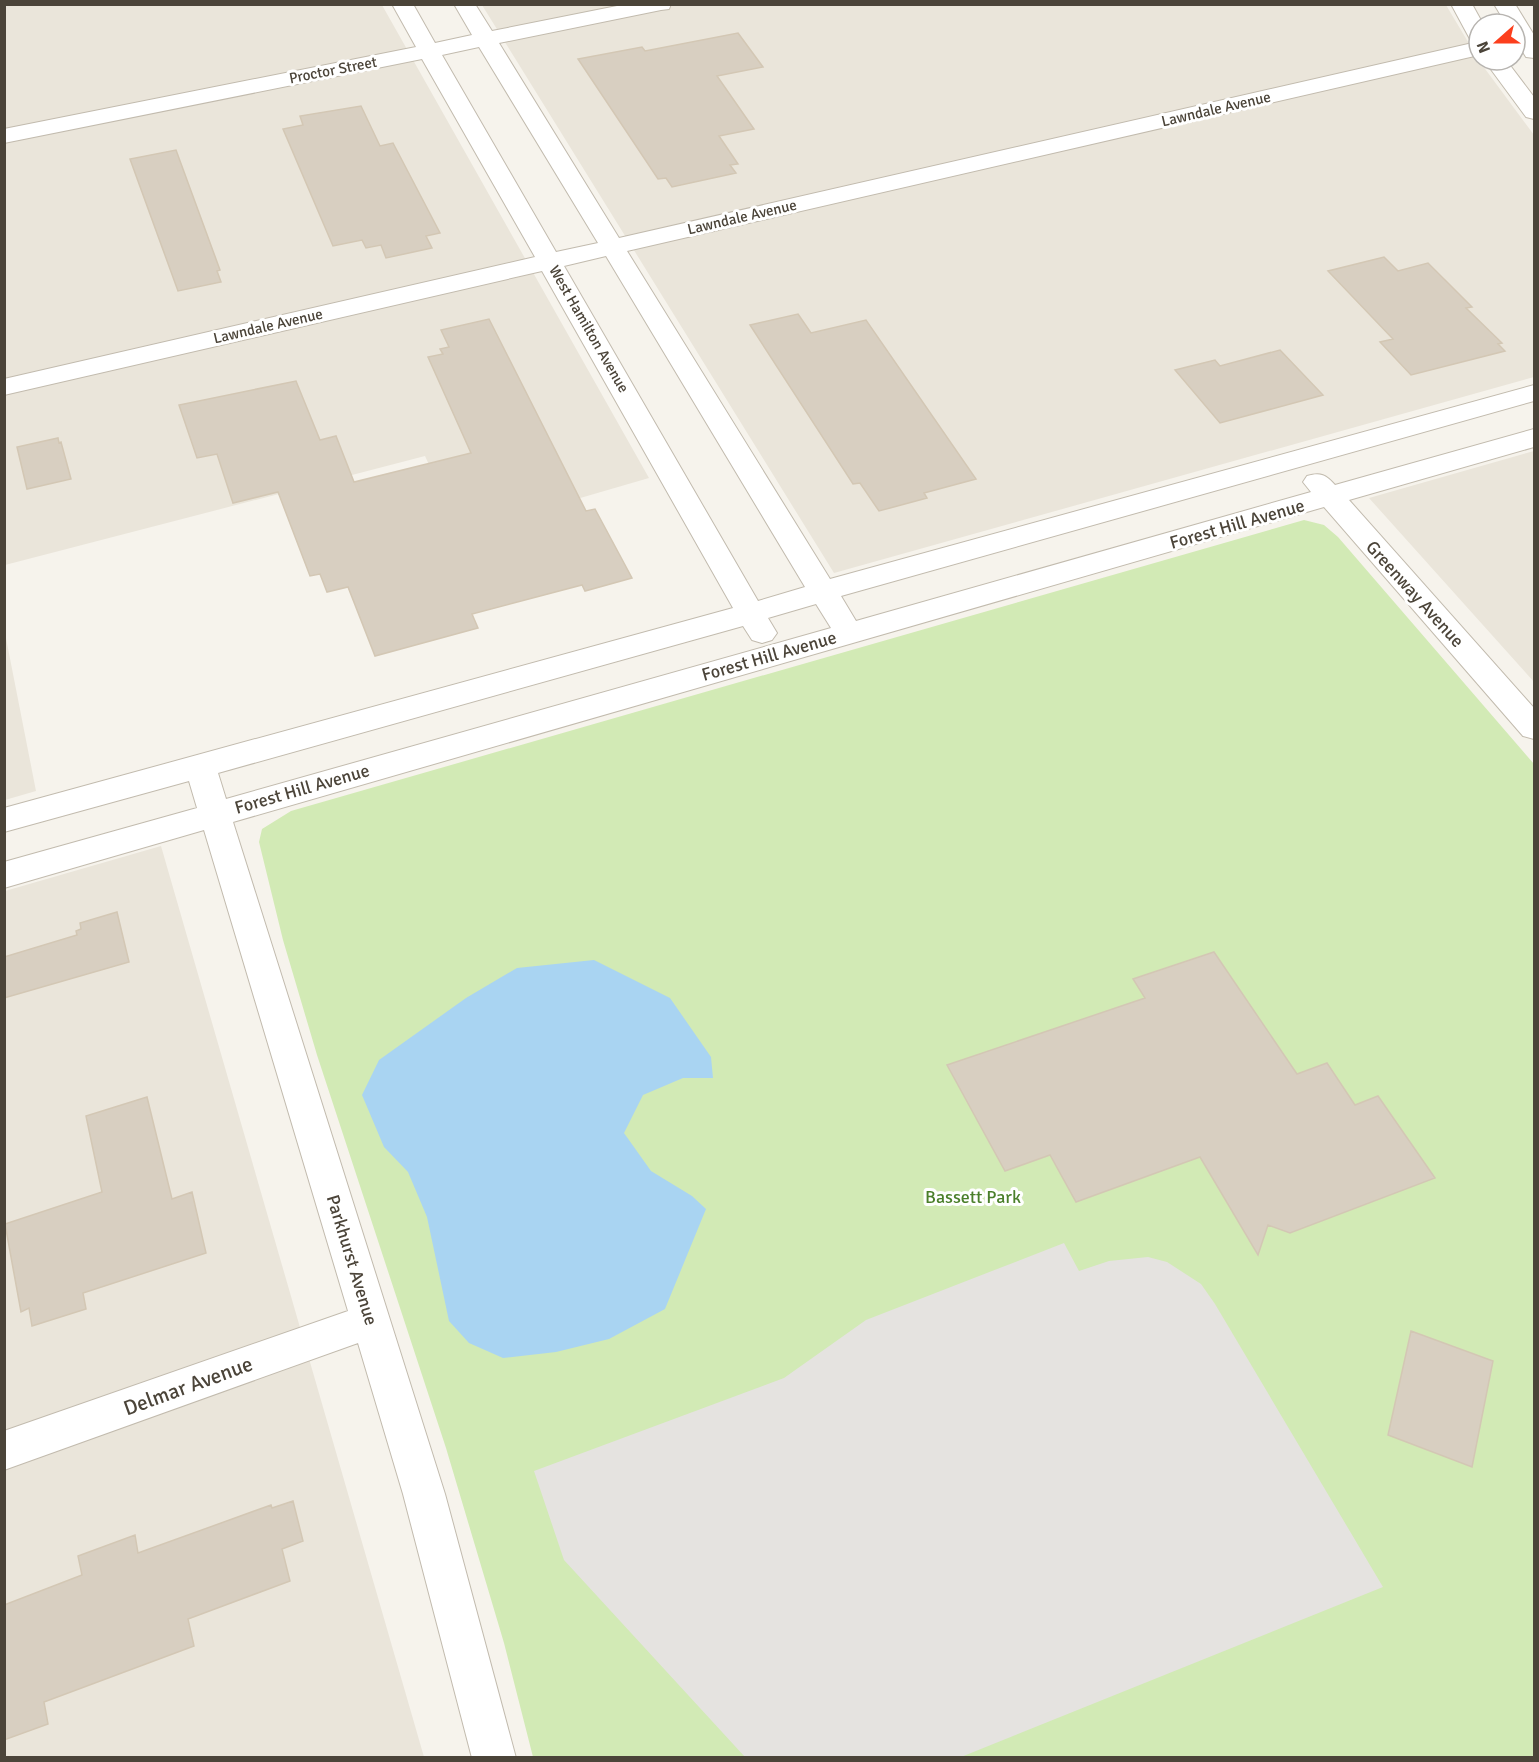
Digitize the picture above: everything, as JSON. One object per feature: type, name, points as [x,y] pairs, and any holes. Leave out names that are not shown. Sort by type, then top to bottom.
[{"type":"street","name":"West Hamilton Avenue","points":[[402,4],[775,654]]},
{"type":"street","points":[[464,4],[849,634]]},
{"type":"street","name":"Proctor Street","points":[[4,136],[661,4]]},
{"type":"street","name":"Lawndale Avenue","points":[[4,387],[1467,51]]},
{"type":"street","points":[[1504,72],[1534,112]]},
{"type":"street","points":[[4,820],[1534,393]]},
{"type":"street","name":"Forest Hill Avenue","points":[[4,876],[1534,438]]},
{"type":"street","name":"Greenway Avenue","points":[[1296,459],[1534,728]]},
{"type":"street","name":"Parkhurst Avenue","points":[[200,766],[437,1541],[494,1758]]},
{"type":"street","name":"Delmar Avenue","points":[[4,1451],[371,1321]]},
{"type":"shaded area","points":[[5,5],[382,5],[649,478],[460,533],[425,456],[5,565]]},
{"type":"shaded area","points":[[482,5],[1446,5],[1467,40],[1467,72],[1487,72],[1534,135],[1534,377],[834,573]]},
{"type":"shaded area","points":[[1534,451],[1534,682],[1369,498]]},
{"type":"shaded area","points":[[4,628],[36,791],[5,800],[4,800]]},
{"type":"shaded area","points":[[161,846],[424,1757],[5,1758],[5,891]]},
{"type":"shaded area","points":[[1064,1243],[1079,1271],[1109,1261],[1148,1257],[1167,1262],[1201,1284],[1383,1587],[961,1757],[745,1757],[564,1560],[534,1471],[784,1378],[866,1320]]},
{"type":"green space","name":"Bassett Park","points":[[1304,520],[1324,525],[1338,537],[1534,764],[1534,1757],[533,1757],[504,1643],[446,1448],[317,1055],[283,940],[259,842],[262,829],[291,811]]},
{"type":"water","points":[[594,960],[670,998],[711,1057],[713,1078],[683,1078],[643,1095],[624,1133],[651,1171],[692,1196],[706,1209],[665,1309],[609,1339],[556,1352],[503,1358],[469,1343],[449,1321],[427,1217],[408,1172],[384,1147],[362,1095],[379,1060],[466,998],[517,968]]},
{"type":"building","points":[[738,33],[763,67],[717,76],[754,129],[719,136],[738,164],[730,165],[736,173],[672,187],[666,178],[658,179],[578,59],[642,47],[645,51]]},
{"type":"building","points":[[361,106],[380,146],[393,143],[440,233],[426,236],[432,248],[386,258],[381,245],[366,248],[362,240],[333,246],[283,129],[303,125],[300,116]]},
{"type":"building","points":[[176,150],[220,270],[217,271],[221,282],[178,291],[130,159]]},
{"type":"building","points":[[1384,257],[1398,271],[1428,263],[1472,307],[1466,308],[1502,343],[1498,344],[1505,351],[1411,375],[1380,342],[1393,339],[1328,271]]},
{"type":"building","points":[[798,314],[811,333],[866,320],[976,479],[924,493],[927,498],[879,511],[860,483],[853,484],[750,325]]},
{"type":"building","points":[[489,319],[586,511],[595,509],[632,578],[585,591],[582,585],[472,614],[478,628],[375,656],[348,587],[327,592],[320,574],[310,576],[278,492],[233,503],[217,454],[197,458],[179,405],[296,381],[320,440],[336,436],[354,482],[471,453],[428,357],[443,354],[440,349],[449,347],[441,330]]},
{"type":"building","points":[[1280,350],[1323,395],[1220,423],[1175,370],[1215,360],[1220,366]]},
{"type":"building","points":[[58,438],[71,479],[27,489],[17,447]]},
{"type":"building","points":[[117,912],[129,962],[4,998],[4,957],[77,935],[76,931],[81,929],[80,923]]},
{"type":"building","points":[[1214,952],[1297,1074],[1327,1063],[1355,1105],[1378,1096],[1435,1178],[1290,1233],[1268,1225],[1258,1255],[1200,1157],[1076,1202],[1050,1155],[1005,1171],[947,1065],[1145,998],[1133,979]]},
{"type":"building","points":[[147,1097],[172,1199],[192,1192],[206,1253],[83,1293],[86,1309],[32,1326],[29,1308],[21,1312],[5,1224],[102,1192],[86,1116]]},
{"type":"building","points":[[1411,1331],[1493,1361],[1472,1467],[1388,1435]]},
{"type":"building","points":[[293,1501],[303,1541],[282,1549],[290,1581],[188,1619],[194,1646],[44,1702],[48,1724],[4,1740],[4,1605],[82,1575],[78,1556],[135,1535],[138,1553],[271,1505],[272,1508]]}]
